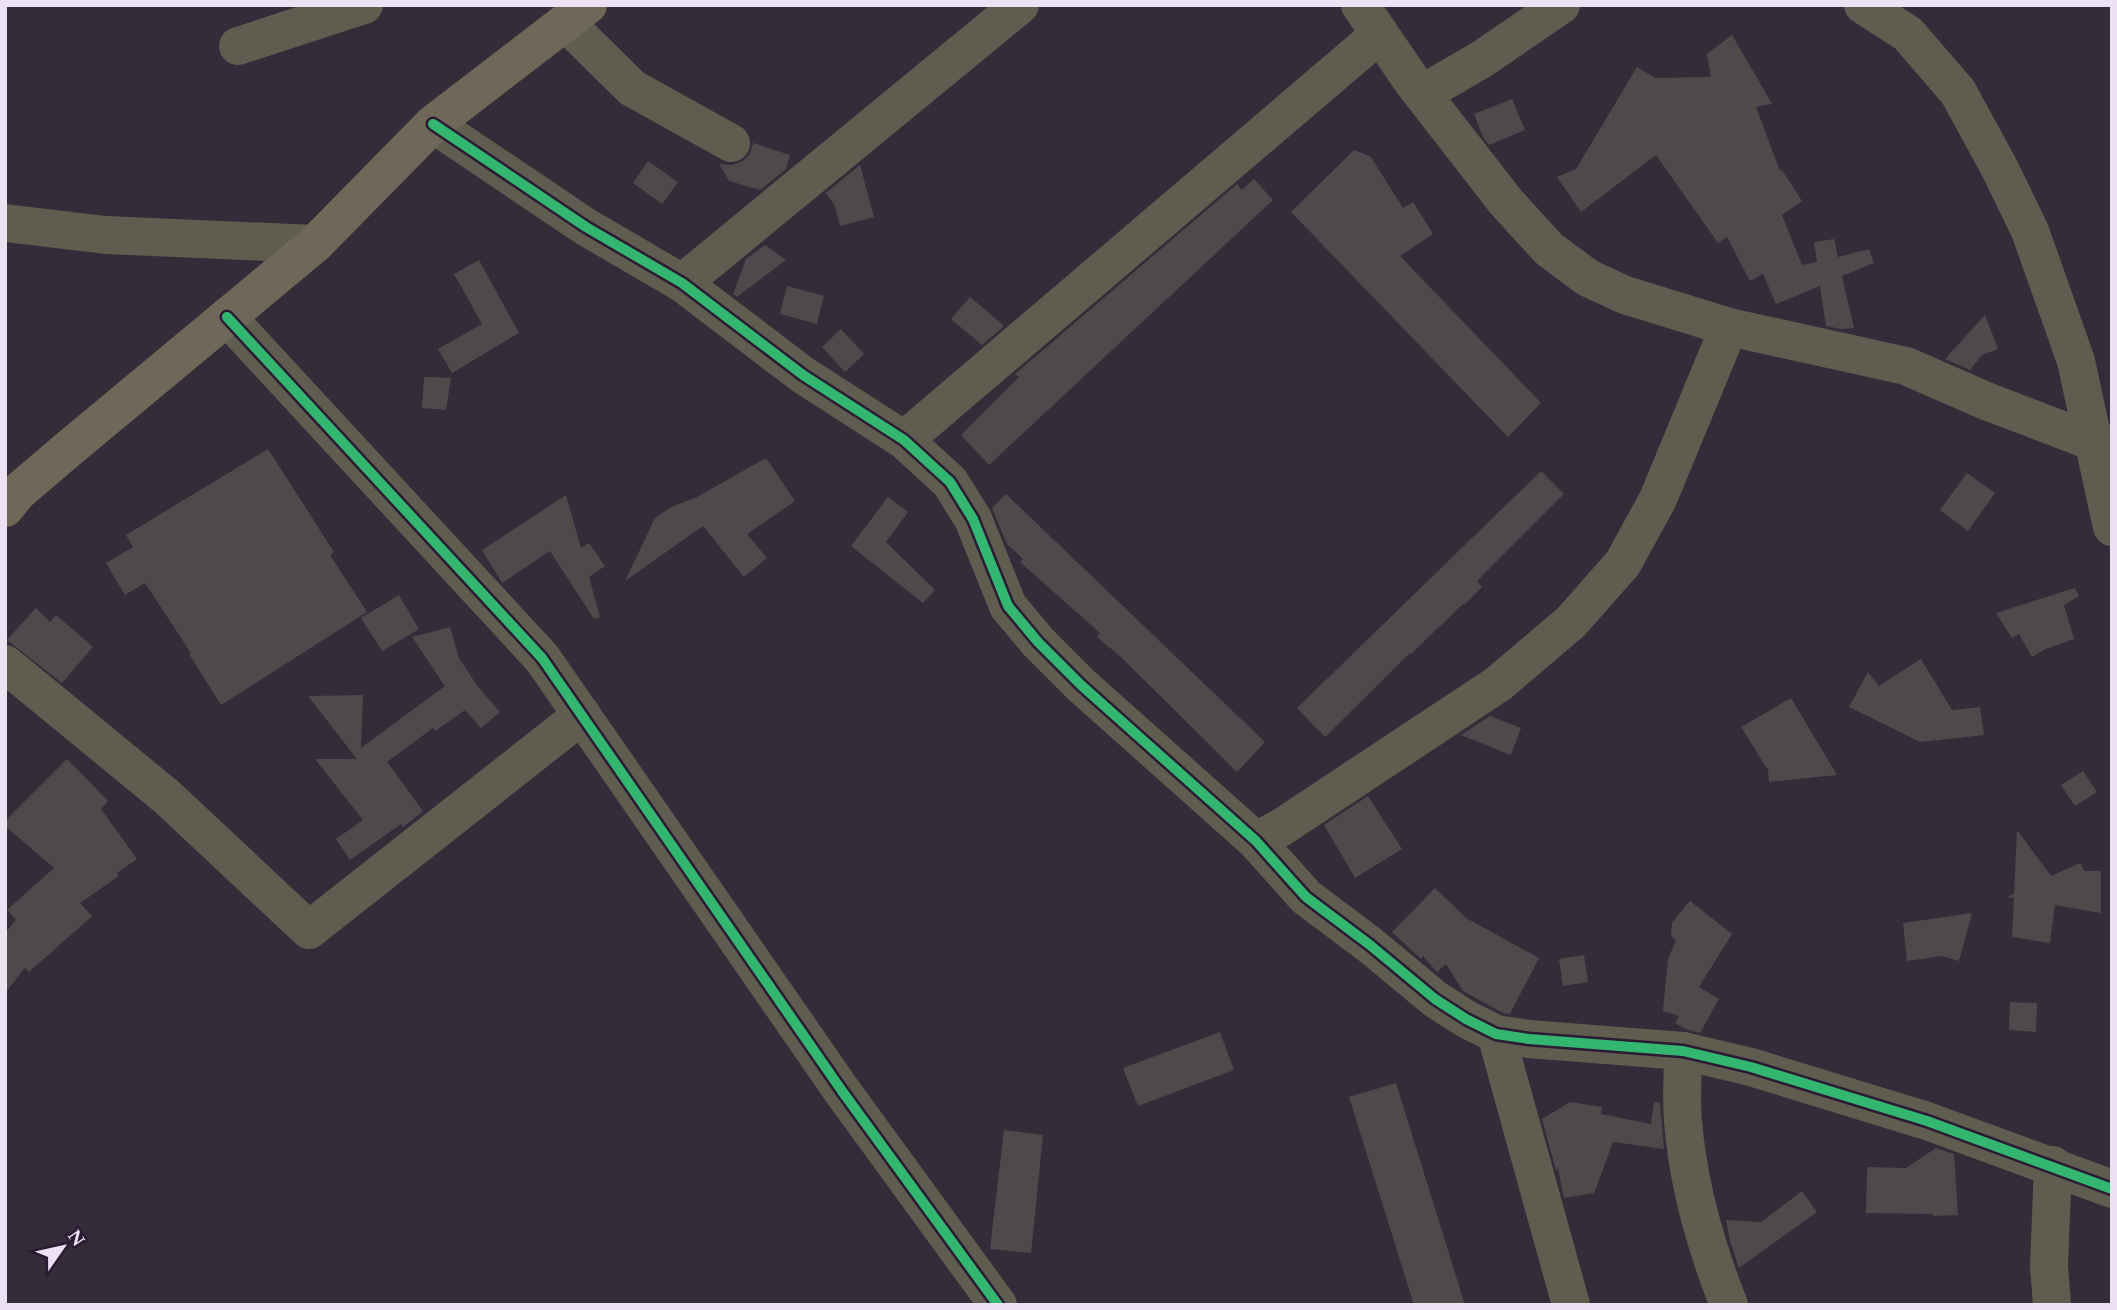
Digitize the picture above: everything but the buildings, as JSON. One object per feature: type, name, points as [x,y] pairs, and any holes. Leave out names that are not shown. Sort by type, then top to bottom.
[{"type":"highway","points":[[10,499],[315,244],[433,124],[577,14]]},
{"type":"street","points":[[238,46],[364,5]]},
{"type":"street","points":[[682,284],[1020,5]]},
{"type":"street","points":[[1422,94],[1482,59],[1561,5]]},
{"type":"street","points":[[1863,5],[1908,34],[1958,92],[2030,231],[2102,443],[2112,527]]},
{"type":"street","points":[[577,14],[632,89],[731,143]]},
{"type":"street","points":[[904,440],[1370,19],[1422,94],[1506,202],[1549,249],[1588,278],[1625,295],[1729,327],[1906,366],[1986,401],[2102,443]]},
{"type":"street","points":[[433,124],[586,227],[682,284],[803,375],[904,440],[950,482],[973,519],[1008,606],[1038,642],[1091,694],[1256,841],[1306,897],[1435,999],[1466,1019],[1496,1034],[1529,1040],[1684,1051],[1751,1067],[1927,1121],[2053,1165],[2112,1189]]},
{"type":"street","points":[[5,223],[106,235],[315,244]]},
{"type":"street","points":[[227,317],[542,658],[842,1091],[998,1305]]},
{"type":"street","points":[[1256,841],[1282,827],[1498,684],[1571,622],[1623,563],[1658,499],[1729,327]]},
{"type":"street","points":[[5,664],[167,797],[309,930],[582,715]]},
{"type":"street","points":[[1496,1034],[1572,1305]]},
{"type":"street","points":[[1684,1051],[1682,1121],[1692,1179],[1709,1253],[1729,1305]]},
{"type":"street","points":[[2052,1305],[2049,1266],[2053,1165]]},
{"type":"cycle path","points":[[433,124],[586,227],[682,283],[803,375],[904,440],[950,482],[973,519],[1008,606],[1038,642],[1081,685],[1256,841],[1306,897],[1435,999],[1466,1019],[1496,1034],[1683,1051],[1751,1067],[1927,1121],[2112,1189]]},
{"type":"cycle path","points":[[227,317],[542,658],[842,1091],[998,1305]]}]
